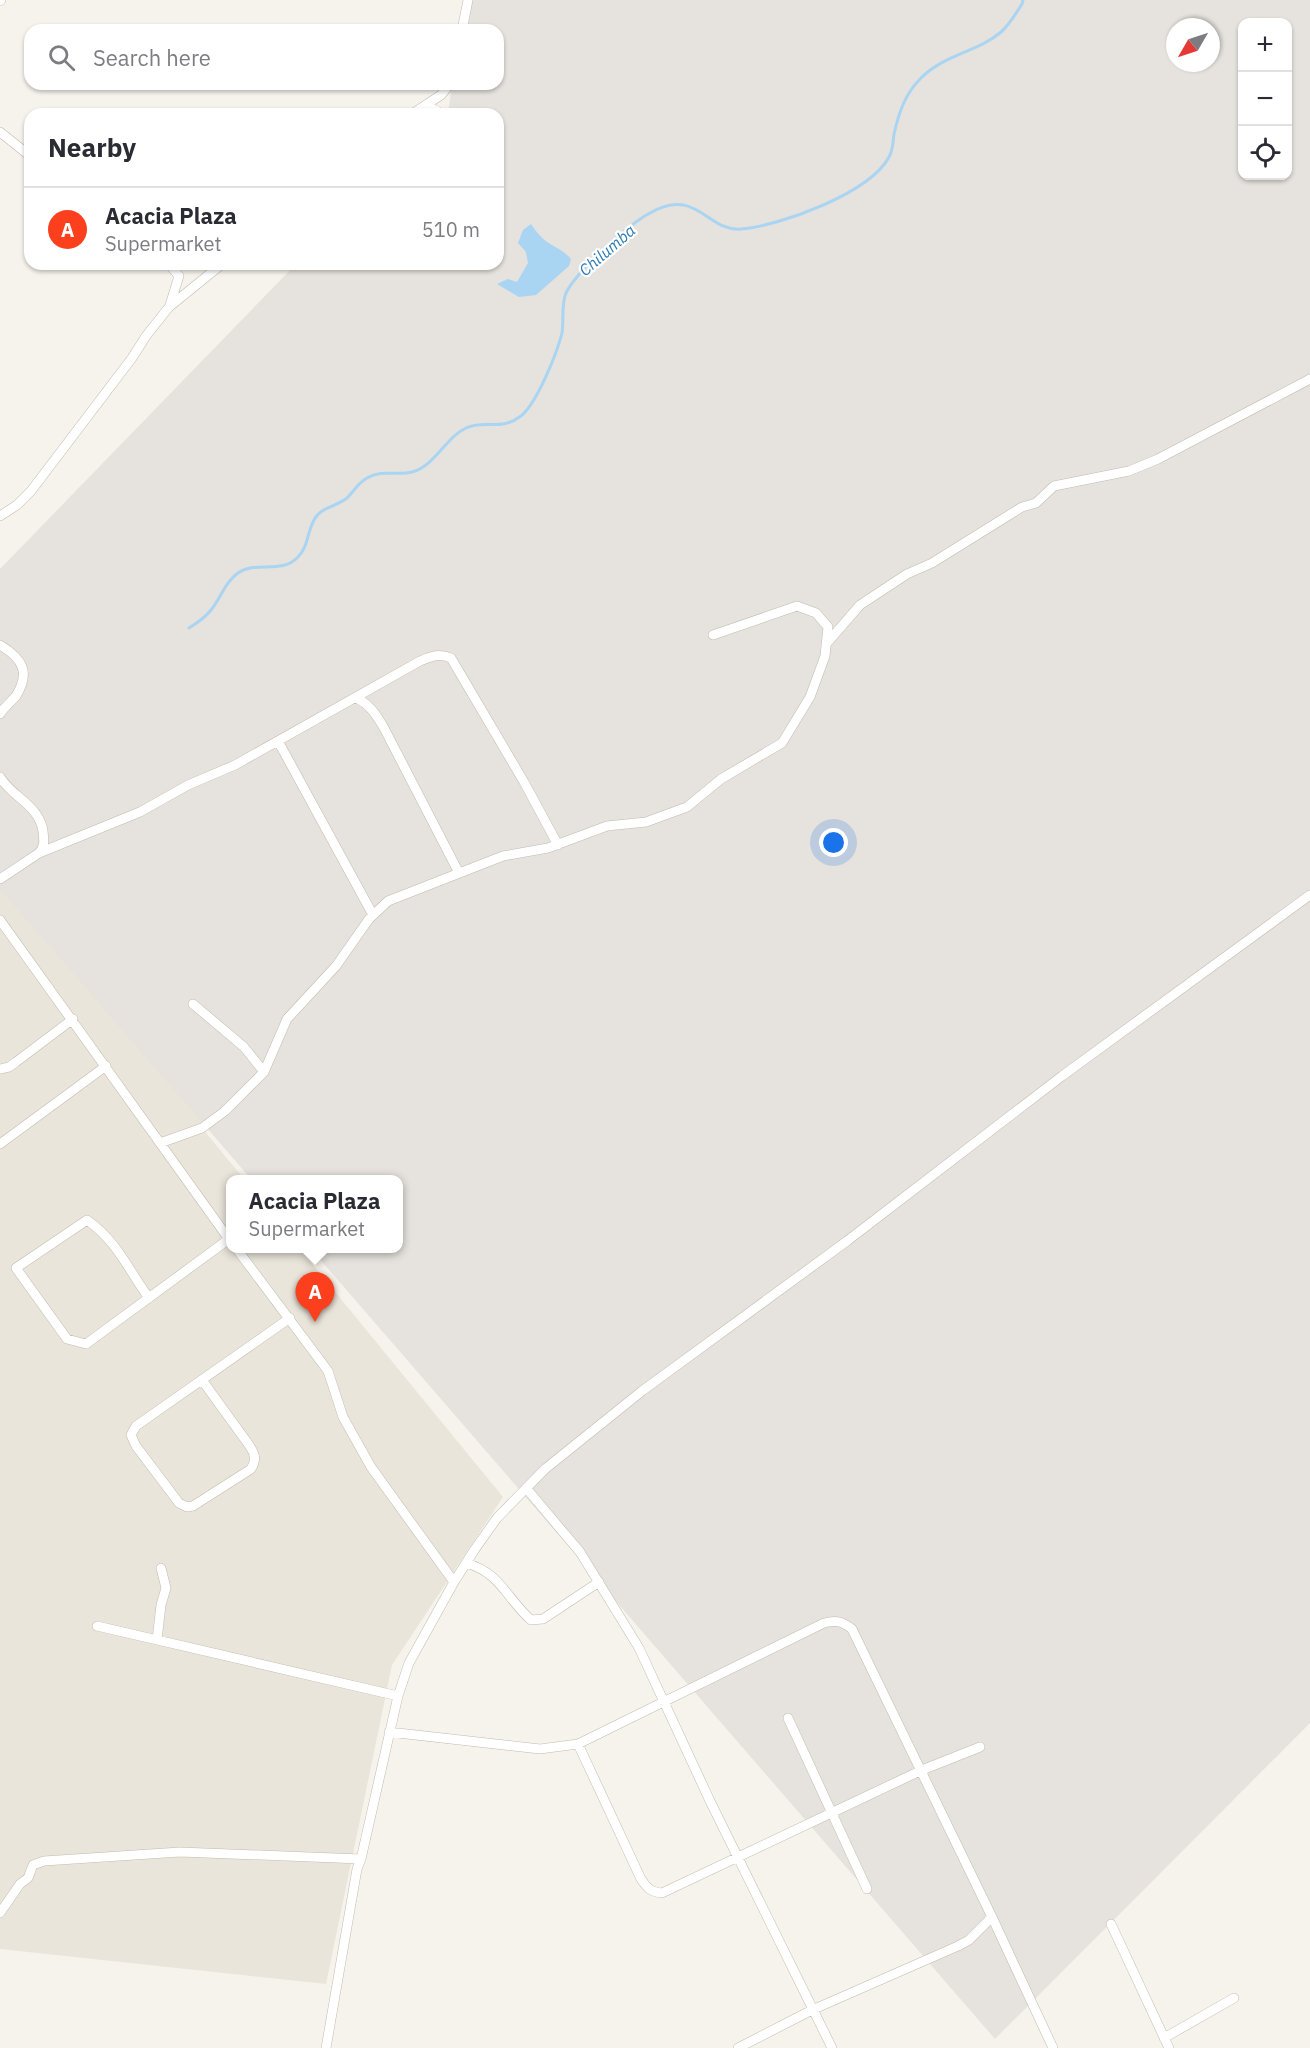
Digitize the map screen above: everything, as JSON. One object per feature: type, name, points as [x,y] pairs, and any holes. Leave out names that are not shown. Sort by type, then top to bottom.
[{"type":"street","points":[[463,24],[468,0]]},
{"type":"street","points":[[421,108],[445,90]]},
{"type":"street","points":[[421,108],[430,108]]},
{"type":"street","points":[[0,132],[24,151]]},
{"type":"street","points":[[169,308],[179,276],[174,270]]},
{"type":"street","points":[[0,516],[32,491],[169,308],[215,270]]},
{"type":"street","points":[[827,643],[860,605],[907,574],[932,563],[1023,507],[1036,502],[1054,486],[1129,471],[1158,459],[1310,379]]},
{"type":"street","points":[[160,1143],[201,1128],[225,1112],[264,1072],[287,1019],[336,966],[373,915],[388,901],[503,856],[548,848],[607,826],[646,822],[687,807],[721,779],[782,743],[810,697],[827,643],[828,627],[816,613],[797,606],[712,635]]},
{"type":"street","points":[[0,645],[19,661],[24,669],[24,676],[16,696],[0,714]]},
{"type":"street","points":[[0,879],[39,853],[140,812],[176,791],[234,765],[420,661],[432,656],[443,655],[451,658],[558,845]]},
{"type":"street","points":[[356,698],[371,708],[384,728],[459,873]]},
{"type":"street","points":[[278,741],[373,915]]},
{"type":"street","points":[[0,777],[6,786],[37,813],[42,824],[44,840],[43,848],[39,853]]},
{"type":"street","points":[[326,2048],[357,1869],[398,1696],[409,1663],[454,1582],[497,1518],[545,1469],[642,1391],[847,1241],[1062,1076],[1310,895]]},
{"type":"street","points":[[0,920],[226,1234]]},
{"type":"street","points":[[193,1004],[244,1047],[264,1072]]},
{"type":"street","points":[[0,1069],[9,1067],[73,1019]]},
{"type":"street","points":[[0,1144],[106,1066]]},
{"type":"street","points":[[149,1298],[105,1232],[87,1220],[16,1268],[67,1339],[86,1344],[226,1243]]},
{"type":"street","points":[[240,1253],[328,1371],[343,1417],[371,1467],[454,1582]]},
{"type":"street","points":[[202,1380],[255,1453],[255,1461],[251,1469],[193,1506],[187,1507],[179,1503],[136,1446],[131,1434],[136,1426],[290,1318]]},
{"type":"street","points":[[526,1488],[580,1552],[639,1648],[710,1801],[832,2048]]},
{"type":"street","points":[[466,1563],[483,1568],[509,1593],[521,1611],[531,1620],[543,1619],[598,1582]]},
{"type":"street","points":[[157,1640],[161,1605],[166,1588],[161,1568]]},
{"type":"street","points":[[389,1732],[540,1749],[578,1744],[824,1623],[835,1620],[844,1622],[852,1629],[922,1770],[1053,2048]]},
{"type":"street","points":[[97,1626],[398,1696]]},
{"type":"street","points":[[788,1718],[867,1889]]},
{"type":"street","points":[[578,1744],[628,1855],[647,1888],[653,1892],[662,1893],[922,1770],[980,1748]]},
{"type":"street","points":[[0,1913],[20,1884],[28,1878],[33,1865],[44,1861],[180,1852],[361,1859]]},
{"type":"street","points":[[738,2048],[812,2010],[958,1946],[969,1940],[992,1917]]},
{"type":"street","points":[[1111,1924],[1169,2048]]},
{"type":"street","points":[[1164,2038],[1234,1998]]},
{"type":"shaded area","points":[[465,0],[1310,0],[1310,1723],[995,2039],[314,1253],[403,1253],[403,1175],[248,1175],[0,889],[0,569],[290,270],[504,270],[504,108],[448,108],[451,90],[504,90],[504,24],[461,24]]},
{"type":"shaded area","points":[[779,408],[202,1128],[241,1175],[226,1175],[226,1253],[303,1253],[503,1497],[392,1665],[326,1984],[0,1949],[0,578]]},
{"type":"water","points":[[531,224],[543,239],[571,259],[569,266],[536,295],[519,297],[497,284],[508,279],[517,282],[528,263],[526,252],[518,243],[523,230]]},
{"type":"waterway","name":"Chilumba","points":[[189,628],[209,613],[238,573],[245,569],[277,567],[298,557],[304,549],[312,525],[320,512],[347,498],[364,480],[378,474],[412,472],[420,469],[428,464],[452,438],[466,428],[506,423],[521,416],[540,389],[556,353],[562,333],[566,293],[591,261],[629,227],[650,213],[666,206],[679,205],[690,207],[729,228],[758,227],[800,214],[844,195],[879,170],[889,157],[903,104],[921,78],[940,64],[992,39],[1007,26],[1023,0]]},
{"type":"place","name":"Acacia Plaza","points":[[315,1322]]}]
